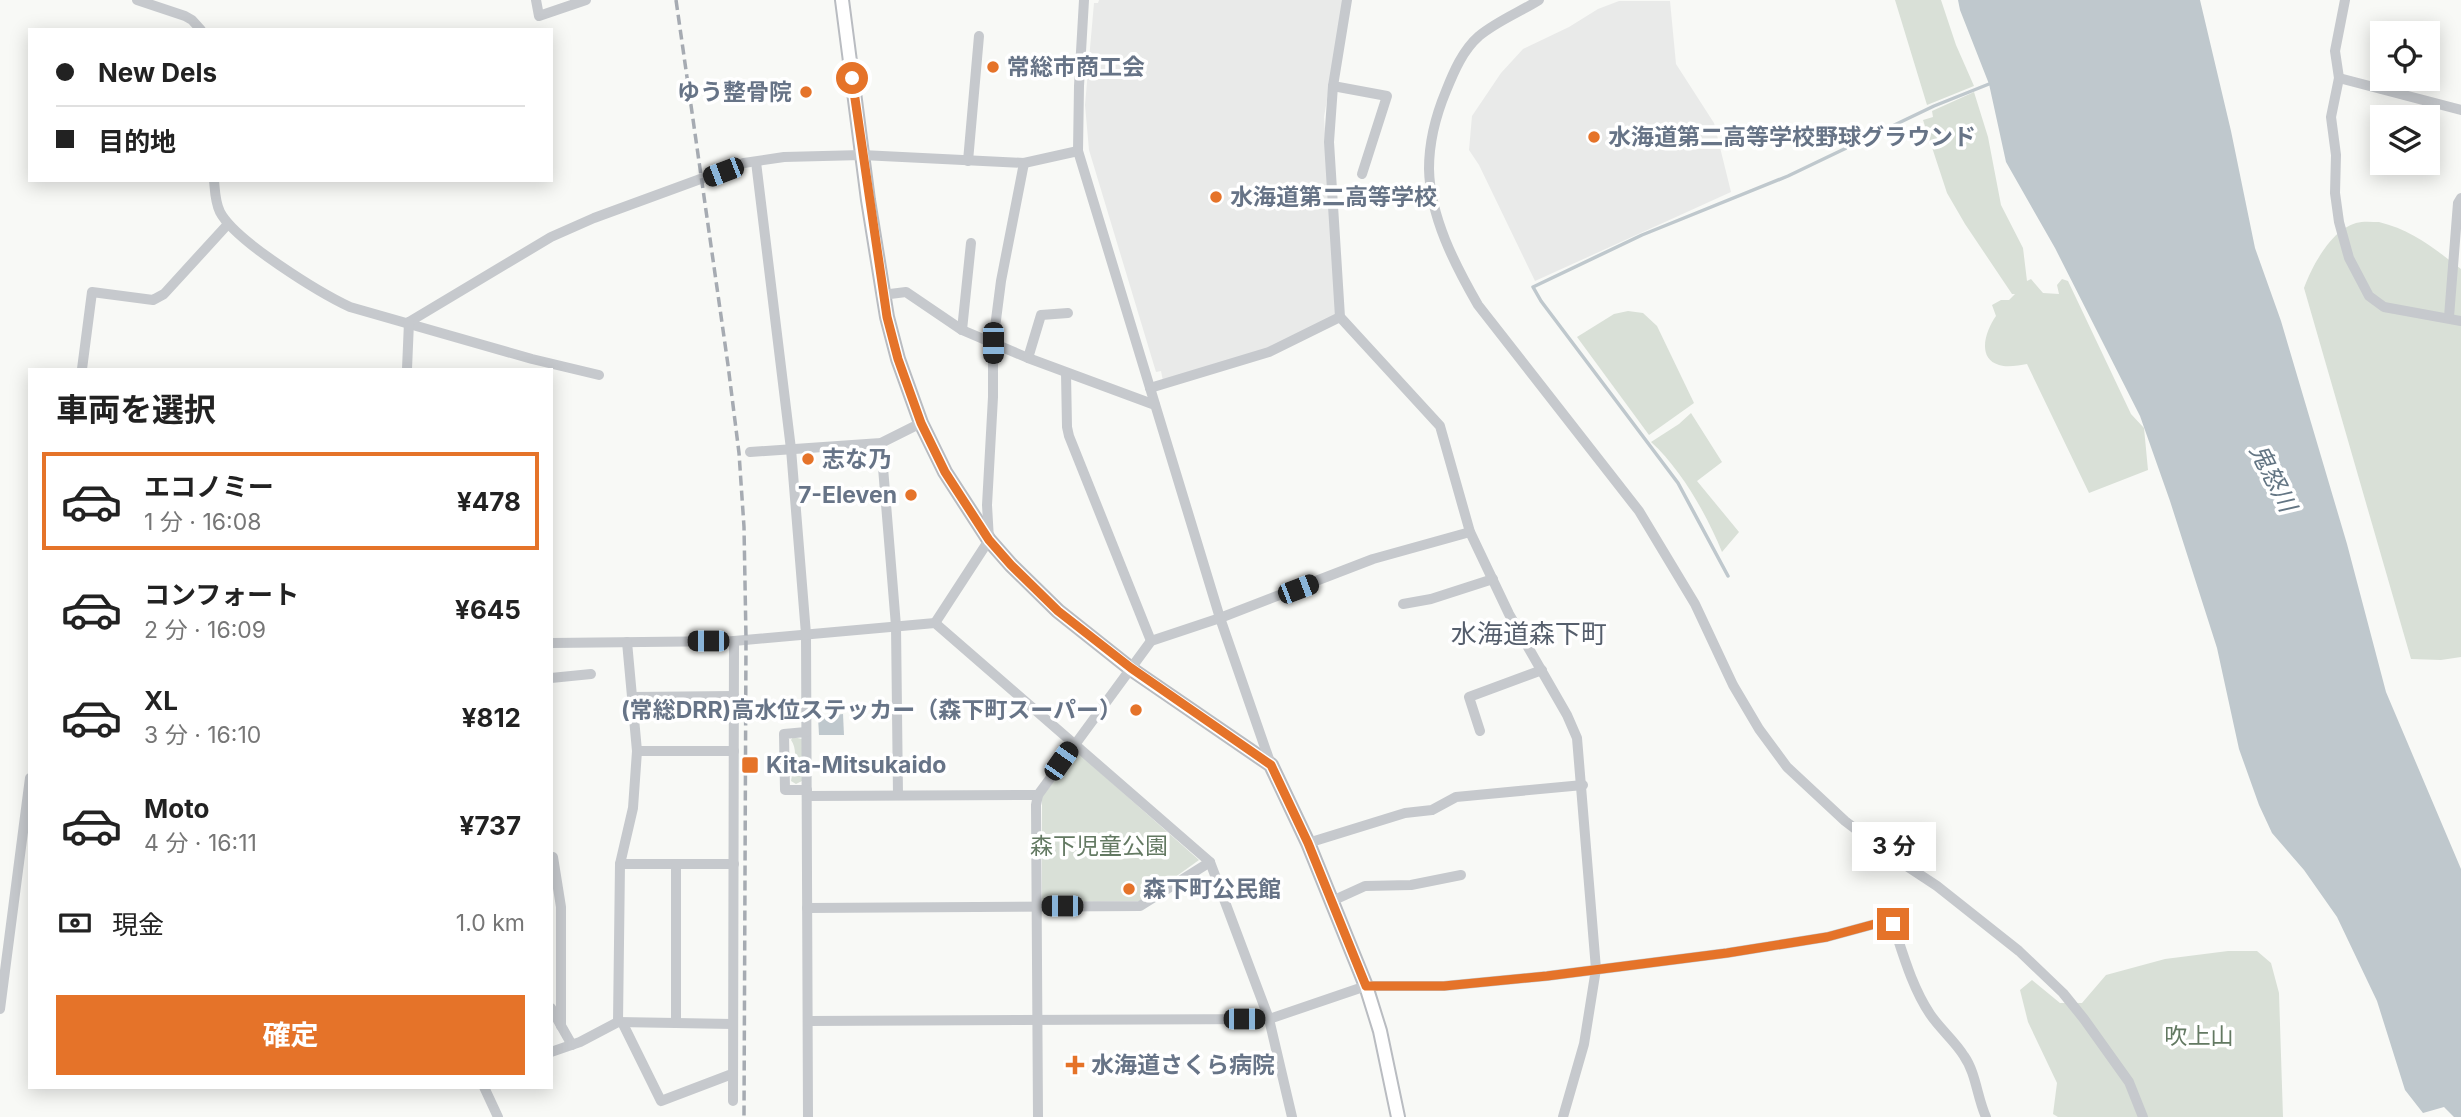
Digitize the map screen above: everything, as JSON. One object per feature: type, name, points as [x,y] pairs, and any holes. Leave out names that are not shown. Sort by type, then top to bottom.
[{"type":"main road","points":[[842,0],[882,295],[898,359],[921,423],[945,472],[989,540],[1058,611],[1131,668],[1271,765],[1308,843],[1366,986],[1380,1031],[1398,1117]]},
{"type":"street","points":[[137,0],[185,16],[199,28]]},
{"type":"street","points":[[536,0],[539,16],[586,0]]},
{"type":"street","points":[[1084,0],[1078,151],[1220,618],[1271,765]]},
{"type":"street","points":[[1347,0],[1333,86],[1329,166],[1340,317],[1440,426],[1470,533],[1509,614],[1567,715],[1577,738],[1583,785],[1596,969],[1584,1044],[1563,1117]]},
{"type":"street","points":[[1539,0],[1479,36],[1453,72],[1442,102],[1433,135],[1429,169],[1438,217],[1460,273],[1478,305],[1639,511],[1695,604],[1733,685],[1759,729],[1787,767],[1845,821],[1937,886],[2019,951],[2063,993],[2129,1082],[2143,1117]]},
{"type":"street","points":[[2344,0],[2334,51],[2339,78],[2331,117],[2336,155],[2335,193],[2339,222],[2349,258],[2369,296],[2384,307],[2461,321]]},
{"type":"street","points":[[968,161],[979,36]]},
{"type":"street","points":[[2339,78],[2461,110]]},
{"type":"street","points":[[1333,86],[1387,96],[1362,174]]},
{"type":"street","points":[[409,323],[551,237],[594,218],[744,163],[784,157],[862,155],[1024,163],[1078,151]]},
{"type":"street","points":[[756,162],[792,449],[806,634],[808,1117]]},
{"type":"street","points":[[934,623],[989,540],[987,505],[993,343],[1024,163]]},
{"type":"street","points":[[214,182],[220,212],[228,224],[239,235],[330,298],[350,307],[532,359],[599,375]]},
{"type":"street","points":[[2449,317],[2458,203],[2461,198]]},
{"type":"street","points":[[82,368],[92,292],[153,300],[164,294],[228,224]]},
{"type":"street","points":[[962,330],[971,243]]},
{"type":"street","points":[[882,295],[906,292],[962,330],[1066,373],[1155,405]]},
{"type":"street","points":[[1028,358],[1041,315],[1068,313]]},
{"type":"street","points":[[1150,388],[1269,352],[1340,317]]},
{"type":"street","points":[[407,368],[409,323]]},
{"type":"street","points":[[1066,373],[1066,426],[1069,436],[1151,640]]},
{"type":"street","points":[[750,452],[881,443],[921,423]]},
{"type":"street","points":[[881,443],[896,626],[898,795]]},
{"type":"street","points":[[1038,1117],[1038,795],[1073,745],[1151,640],[1220,618],[1373,559],[1470,533]]},
{"type":"street","points":[[1402,604],[1431,599],[1493,579]]},
{"type":"street","points":[[553,643],[734,641],[934,623],[1210,862],[1269,1019],[1292,1117]]},
{"type":"street","points":[[733,1101],[734,641]]},
{"type":"street","points":[[627,642],[637,751],[633,808],[620,864],[621,1023],[661,1101],[732,1074]]},
{"type":"street","points":[[1480,731],[1469,697],[1542,670]]},
{"type":"street","points":[[553,678],[591,674]]},
{"type":"street","points":[[632,697],[734,696]]},
{"type":"street","points":[[806,732],[784,734],[785,790],[898,795],[1038,795]]},
{"type":"street","points":[[637,751],[733,751]]},
{"type":"street","points":[[1308,843],[1405,813],[1432,810],[1456,797],[1583,785]]},
{"type":"street","points":[[0,1009],[28,793]]},
{"type":"street","points":[[553,857],[561,1026]]},
{"type":"street","points":[[807,908],[1140,906],[1210,862]]},
{"type":"street","points":[[620,864],[734,864]]},
{"type":"street","points":[[676,864],[676,1023]]},
{"type":"street","points":[[1332,901],[1365,886],[1411,885],[1461,875]]},
{"type":"street","points":[[808,1020],[1269,1019],[1366,986],[1476,984],[1727,953],[1827,937],[1875,924],[1893,924],[1910,974],[1930,1015],[1965,1056],[1986,1117]]},
{"type":"street","points":[[553,1012],[572,1045]]},
{"type":"street","points":[[553,1051],[621,1023],[733,1024]]},
{"type":"street","points":[[485,1089],[498,1117]]},
{"type":"shaded area","name":"水海道第二高等学校","points":[[1099,0],[1344,0],[1324,117],[1336,315],[1263,351],[1163,381],[1161,371],[1156,372],[1089,150],[1085,105],[1094,3]]},
{"type":"shaded area","name":"水海道第二高等学校野球グラウンド","points":[[1619,1],[1670,1],[1676,64],[1714,123],[1731,192],[1535,281],[1479,165],[1469,150],[1472,116],[1501,73],[1523,49],[1569,27],[1598,9]]},
{"type":"green space","points":[[1895,0],[1941,0],[1956,45],[1974,86],[1927,105]]},
{"type":"green space","points":[[1974,92],[1988,137],[2001,205],[2023,248],[2027,281],[2031,279],[2043,293],[2059,294],[2057,285],[2062,279],[2068,281],[2131,414],[2144,428],[2148,470],[2089,493],[2027,364],[1999,365],[1987,356],[1985,350],[1986,336],[1996,316],[1992,305],[2001,300],[2009,300],[2015,294],[2012,294],[1947,193],[1923,120],[1933,117],[1932,111]]},
{"type":"green space","points":[[2379,222],[2413,235],[2461,269],[2461,657],[2441,660],[2411,659],[2304,288],[2317,260],[2338,233],[2356,223]]},
{"type":"green space","points":[[1628,311],[1643,313],[1657,326],[1694,403],[1649,435],[1577,337],[1614,314]]},
{"type":"green space","points":[[1691,413],[1722,462],[1697,481],[1739,532],[1722,552],[1692,493],[1673,465],[1651,442]]},
{"type":"green space","points":[[793,737],[802,739],[802,781],[796,784],[791,781],[795,754],[791,740]]},
{"type":"green space","name":"森下児童公園","points":[[1077,752],[1199,860],[1142,901],[1042,902],[1042,797]]},
{"type":"green space","name":"吹上山","points":[[2228,951],[2257,951],[2271,963],[2279,993],[2283,1117],[2058,1117],[2053,1114],[2057,1083],[2028,1022],[2020,990],[2032,980],[2060,1003],[2082,1003],[2106,975],[2165,959]]},
{"type":"water","name":"鬼怒川","points":[[1958,0],[2200,0],[2255,248],[2281,321],[2347,544],[2386,692],[2461,869],[2461,1117],[2454,1117],[2444,1107],[2423,1113],[2405,1090],[2377,1001],[2337,917],[2304,870],[2272,833],[2259,805],[2239,749],[2217,648],[2140,416],[2055,248],[2006,162],[1989,84]]},
{"type":"water","points":[[843,714],[844,735],[819,735],[818,717]]},
{"type":"waterway","points":[[1728,576],[1678,483],[1533,287],[1642,235],[1788,176],[1934,106],[1989,84]]},
{"type":"railway","points":[[676,0],[728,365],[739,453],[744,527],[744,1117]]},
{"type":"place","name":"常総市商工会","points":[[993,67]]},
{"type":"place","name":"ゆう整骨院","points":[[806,92]]},
{"type":"place","name":"水海道第二高等学校野球グラウンド","points":[[1594,137]]},
{"type":"place","name":"水海道第二高等学校","points":[[1216,197]]},
{"type":"place","name":"志な乃","points":[[808,459]]},
{"type":"place","name":"7-Eleven","points":[[911,495]]},
{"type":"place","name":"(常総DRR)高水位ステッカー（森下町スーパー）","points":[[1136,710]]},
{"type":"place","name":"Kita-Mitsukaido","points":[[750,765]]},
{"type":"place","name":"森下町公民館","points":[[1129,889]]},
{"type":"place","name":"水海道さくら病院","points":[[1075,1065]]},
{"type":"district","name":"水海道森下町","points":[[1529,634]]},
{"type":"route","points":[[852,78],[887,317],[898,359],[921,423],[945,472],[989,540],[1058,611],[1131,668],[1271,765],[1308,843],[1366,986],[1444,986],[1547,976],[1727,953],[1827,937],[1875,924],[1893,924]]}]
